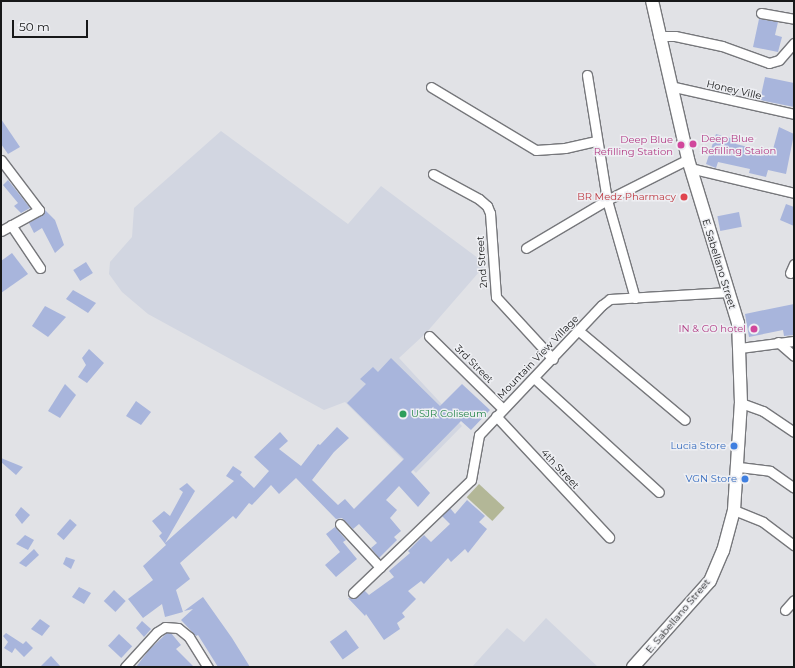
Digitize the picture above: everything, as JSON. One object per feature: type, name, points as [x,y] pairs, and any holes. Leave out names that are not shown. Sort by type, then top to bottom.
[{"type":"street","name":"E. Sabellano Street","points":[[633,667],[710,581],[723,551],[734,510],[739,467],[741,403],[738,323],[689,164],[658,36],[652,1]]},
{"type":"street","points":[[761,13],[794,19]]},
{"type":"street","points":[[658,36],[675,36],[722,46],[769,63],[779,60],[794,43]]},
{"type":"street","points":[[587,75],[596,141],[607,200],[635,298]]},
{"type":"street","name":"Honey Ville","points":[[670,86],[794,114]]},
{"type":"street","points":[[431,87],[536,150],[560,149],[596,141]]},
{"type":"street","points":[[1,160],[39,210],[1,231]]},
{"type":"street","points":[[526,248],[607,200],[689,164],[794,193]]},
{"type":"street","name":"2nd Street","points":[[433,174],[479,199],[487,206],[490,214],[496,297],[553,358]]},
{"type":"street","points":[[11,225],[40,268]]},
{"type":"street","points":[[790,273],[794,264]]},
{"type":"street","name":"Mountain View Village","points":[[353,593],[471,480],[479,435],[610,299],[728,292]]},
{"type":"street","points":[[579,331],[685,420]]},
{"type":"street","name":"3rd Street","points":[[429,336],[503,409]]},
{"type":"street","points":[[740,348],[794,341]]},
{"type":"street","points":[[778,342],[794,356]]},
{"type":"street","points":[[534,378],[659,492]]},
{"type":"street","points":[[741,403],[763,411],[794,432]]},
{"type":"street","name":"4th Street","points":[[496,416],[609,537]]},
{"type":"street","points":[[739,467],[770,471],[794,488]]},
{"type":"street","points":[[734,510],[763,522],[794,546]]},
{"type":"street","points":[[340,524],[380,567]]},
{"type":"street","points":[[785,610],[794,600]]},
{"type":"street","points":[[125,667],[157,632],[165,627],[178,628],[189,637],[208,667]]},
{"type":"shaded area","points":[[221,131],[348,224],[381,186],[486,264],[426,333],[399,358],[462,426],[416,473],[345,402],[324,410],[148,314],[122,292],[109,274],[110,262],[132,237],[134,208]]},
{"type":"shaded area","points":[[546,618],[598,667],[472,667],[507,628],[524,642]]},
{"type":"green space","points":[[479,484],[505,508],[492,521],[467,497]]},
{"type":"building","points":[[759,19],[778,22],[775,35],[782,37],[778,52],[753,47]]},
{"type":"building","points":[[765,77],[794,83],[794,107],[760,100]]},
{"type":"building","points":[[1,119],[20,147],[8,154],[1,144]]},
{"type":"building","points":[[779,127],[794,134],[786,174],[768,170],[766,177],[749,173],[750,169],[718,162],[716,168],[706,164],[716,134],[737,140],[736,144],[772,153]]},
{"type":"building","points":[[8,180],[30,208],[21,213],[14,206],[18,203],[3,185]]},
{"type":"building","points":[[786,204],[794,207],[794,226],[780,220]]},
{"type":"building","points":[[45,210],[55,220],[64,245],[55,253],[42,228],[34,233],[29,223],[42,215]]},
{"type":"building","points":[[739,212],[742,227],[720,231],[717,216]]},
{"type":"building","points":[[12,253],[28,274],[1,293],[1,261]]},
{"type":"building","points":[[86,262],[93,273],[80,281],[73,270]]},
{"type":"building","points":[[73,290],[96,303],[88,313],[66,299]]},
{"type":"building","points":[[794,304],[794,335],[784,336],[783,330],[749,337],[745,314]]},
{"type":"building","points":[[45,306],[66,317],[48,337],[32,326]]},
{"type":"building","points":[[89,349],[104,363],[87,383],[78,377],[86,365],[82,358]]},
{"type":"building","points":[[391,358],[440,406],[462,384],[490,410],[471,430],[461,421],[411,472],[430,493],[418,507],[399,486],[386,500],[397,510],[390,518],[401,531],[394,537],[397,540],[379,558],[371,548],[377,543],[359,524],[353,529],[342,518],[336,519],[296,478],[279,494],[271,485],[252,505],[249,503],[236,519],[233,516],[180,563],[190,579],[176,590],[183,612],[165,617],[162,604],[143,618],[128,599],[153,580],[143,566],[166,545],[159,536],[162,533],[152,521],[164,511],[170,516],[183,492],[179,489],[187,483],[195,491],[165,543],[234,481],[226,476],[233,466],[242,472],[240,475],[254,488],[269,471],[254,457],[280,432],[288,441],[279,449],[301,466],[318,444],[320,445],[337,427],[349,438],[334,452],[312,480],[338,505],[345,499],[354,509],[404,459],[347,403],[366,384],[360,379],[373,367],[378,372]]},
{"type":"building","points":[[65,384],[76,395],[60,418],[48,411]]},
{"type":"building","points":[[136,401],[151,412],[141,425],[126,416]]},
{"type":"building","points":[[1,458],[23,467],[16,475],[1,462]]},
{"type":"building","points":[[467,500],[485,516],[479,522],[487,529],[468,553],[465,549],[451,562],[448,558],[424,584],[421,581],[408,591],[416,599],[402,613],[405,617],[397,623],[400,629],[384,640],[366,614],[365,616],[348,598],[355,599],[364,590],[369,595],[394,577],[389,571],[410,553],[408,551],[424,535],[431,542],[450,524],[442,516],[450,508],[455,514]]},
{"type":"building","points":[[21,507],[30,515],[22,524],[15,515]]},
{"type":"building","points":[[70,519],[77,525],[64,540],[57,534]]},
{"type":"building","points":[[335,527],[346,540],[343,542],[357,559],[336,577],[325,565],[340,552],[326,534]]},
{"type":"building","points":[[25,535],[34,540],[28,550],[16,544]]},
{"type":"building","points":[[34,549],[39,555],[26,567],[19,563]]},
{"type":"building","points":[[66,557],[75,560],[71,569],[63,564]]},
{"type":"building","points":[[79,587],[91,593],[84,604],[72,597]]},
{"type":"building","points":[[114,590],[126,601],[115,612],[104,601]]},
{"type":"building","points":[[203,597],[232,638],[250,667],[218,667],[198,635],[196,636],[181,620],[193,609],[184,611]]},
{"type":"building","points":[[40,619],[50,626],[42,636],[31,629]]},
{"type":"building","points":[[142,621],[151,629],[144,637],[136,628]]},
{"type":"building","points":[[346,630],[359,648],[343,660],[330,642]]},
{"type":"building","points":[[6,633],[23,644],[26,641],[33,648],[24,657],[15,648],[12,653],[4,648],[8,642],[3,636]]},
{"type":"building","points":[[167,633],[171,633],[181,645],[176,649],[194,667],[136,667],[149,650]]},
{"type":"building","points":[[119,634],[132,646],[121,658],[108,646]]},
{"type":"building","points":[[51,656],[61,667],[40,667]]},
{"type":"place","name":"Deep Blue Refilling Staion","points":[[693,144]]},
{"type":"place","name":"Deep Blue Refilling Station","points":[[681,145]]},
{"type":"place","name":"BR Medz Pharmacy","points":[[684,197]]},
{"type":"place","name":"IN & GO hotel","points":[[754,329]]},
{"type":"place","name":"USJR Coliseum","points":[[403,414]]},
{"type":"place","name":"Lucia Store","points":[[734,446]]},
{"type":"place","name":"VGN Store","points":[[745,479]]}]
